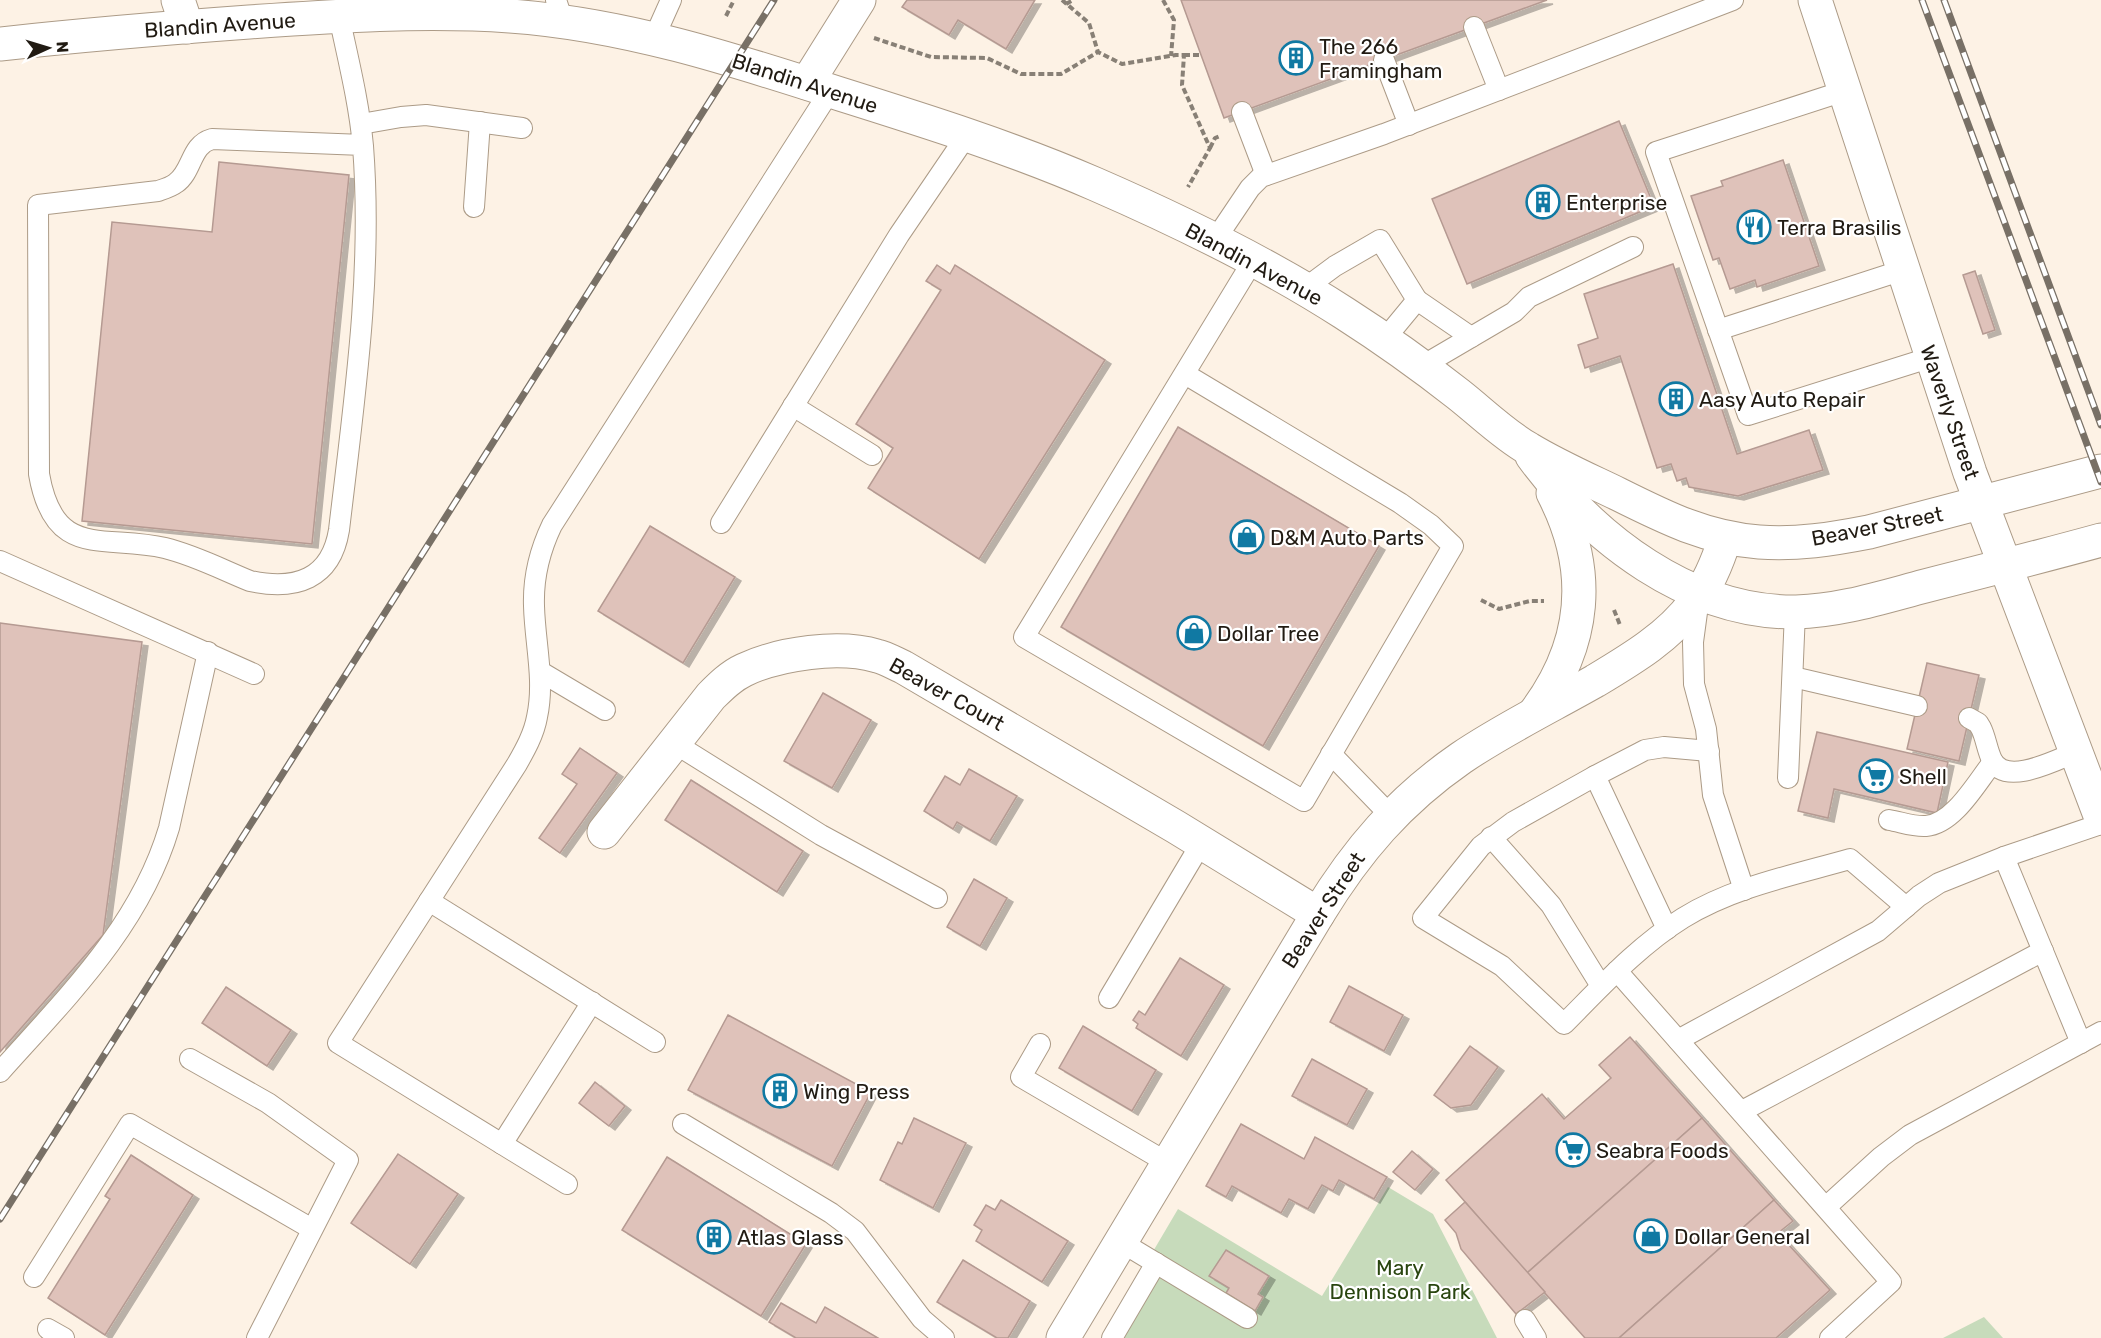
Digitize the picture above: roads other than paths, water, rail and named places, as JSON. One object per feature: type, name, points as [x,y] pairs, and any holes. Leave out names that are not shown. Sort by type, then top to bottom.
[{"type":"street","points":[[818,87],[859,0]]},
{"type":"street","name":"Waverly Street","points":[[1815,0],[1981,503],[2101,818]]},
{"type":"street","name":"Blandin Avenue","points":[[0,44],[182,13],[339,16],[411,7],[507,15],[559,10],[736,60],[967,135],[1094,183],[1254,259],[1340,310],[1422,366],[1525,448],[1572,504],[1619,548],[1668,577],[1701,593]]},
{"type":"street","name":"Blandin Avenue","points":[[1525,448],[1678,524],[1725,538]]},
{"type":"street","points":[[1525,448],[1554,495],[1566,523],[1575,547],[1580,591],[1570,645],[1554,683],[1531,717]]},
{"type":"street","name":"Beaver Street","points":[[1064,1338],[1350,863],[1390,816],[1427,783],[1464,756],[1615,669],[1648,647],[1685,614],[1701,593],[1715,568],[1725,538],[1763,542],[1830,539],[1888,528],[2101,471]]},
{"type":"street","points":[[1701,593],[1749,608],[1795,612],[1822,610],[1881,599],[2101,540]]},
{"type":"street","name":"Beaver Court","points":[[604,832],[711,696],[732,677],[744,670],[778,659],[814,652],[871,654],[903,667],[1202,842],[1318,914]]},
{"type":"lane","points":[[654,38],[671,0]]},
{"type":"lane","points":[[1215,240],[1250,188],[1266,175],[1409,125],[1732,0]]},
{"type":"lane","points":[[339,16],[361,124],[363,145],[364,304],[339,530],[332,557],[314,575],[302,580],[276,585],[263,584],[168,549],[152,545],[96,542],[83,539],[62,527],[48,508],[39,474],[38,205],[158,191],[166,188],[182,178],[198,146],[212,139],[363,145]]},
{"type":"lane","points":[[1474,27],[1499,90]]},
{"type":"lane","points":[[1384,60],[1409,125]]},
{"type":"lane","points":[[567,1184],[338,1043],[524,751],[537,719],[541,672],[535,627],[534,587],[540,554],[552,525],[818,87]]},
{"type":"lane","points":[[1844,91],[1656,152],[1748,415],[1932,357]]},
{"type":"lane","points":[[1242,112],[1266,175]]},
{"type":"lane","points":[[361,124],[426,115],[522,128]]},
{"type":"lane","points":[[474,207],[480,122]]},
{"type":"lane","points":[[721,523],[899,235],[967,135]]},
{"type":"lane","points":[[1304,289],[1335,266],[1380,240],[1418,300],[1471,336]]},
{"type":"lane","points":[[1422,366],[1514,312],[1529,297],[1633,247]]},
{"type":"lane","points":[[1185,374],[1400,503],[1431,525],[1453,546],[1304,801],[1024,637],[1254,259]]},
{"type":"lane","points":[[1718,330],[1903,270]]},
{"type":"lane","points":[[1384,340],[1418,300]]},
{"type":"lane","points":[[793,406],[872,455]]},
{"type":"lane","points":[[0,561],[254,674]]},
{"type":"lane","points":[[1701,593],[1693,642],[1694,684],[1706,729],[1713,795],[1744,890]]},
{"type":"lane","points":[[1788,778],[1795,612]]},
{"type":"lane","points":[[0,1072],[110,945],[152,873],[162,852],[169,828],[208,652]]},
{"type":"lane","points":[[541,672],[605,711]]},
{"type":"lane","points":[[1793,677],[1917,706]]},
{"type":"lane","points":[[1969,718],[1978,723],[1981,728],[1993,762],[2008,771],[2024,772],[2076,752]]},
{"type":"lane","points":[[674,743],[812,830],[937,898]]},
{"type":"lane","points":[[1708,751],[1664,747],[1651,749],[1595,776],[1514,822],[1491,837],[1470,858],[1423,918],[1502,966],[1564,1024],[1617,971],[1667,929],[1704,907],[1744,890],[1850,859],[1906,907]]},
{"type":"lane","points":[[1331,754],[1390,816]]},
{"type":"lane","points":[[1889,820],[1924,826],[1944,820],[1955,811],[1993,762]]},
{"type":"lane","points":[[1595,776],[1667,929]]},
{"type":"lane","points":[[1678,1040],[1867,937],[1886,925],[1929,889],[1951,877],[2101,824]]},
{"type":"lane","points":[[1491,837],[1551,906],[1601,986]]},
{"type":"lane","points":[[1109,998],[1202,842]]},
{"type":"lane","points":[[2004,857],[2081,1043]]},
{"type":"lane","points":[[429,901],[655,1042]]},
{"type":"lane","points":[[1742,1111],[2043,951]]},
{"type":"lane","points":[[1617,971],[1892,1282],[1830,1338]]},
{"type":"lane","points":[[502,1144],[592,1002]]},
{"type":"lane","points":[[1826,1207],[1881,1157],[1910,1136],[2101,1032]]},
{"type":"lane","points":[[1040,1044],[1021,1077],[1168,1162]]},
{"type":"lane","points":[[190,1059],[268,1103],[348,1160],[257,1338]]},
{"type":"lane","points":[[34,1277],[130,1124],[312,1229]]},
{"type":"lane","points":[[683,1124],[831,1213],[855,1231],[922,1319],[944,1338]]},
{"type":"lane","points":[[1121,1242],[1247,1318]]},
{"type":"lane","points":[[1112,1338],[1156,1263]]},
{"type":"lane","points":[[1525,1320],[1536,1338]]},
{"type":"railway","points":[[0,1219],[774,0]]},
{"type":"railway","points":[[1922,0],[2101,482]]},
{"type":"railway","points":[[1944,0],[2101,425]]},
{"type":"place","name":"The 266 Framingham","points":[[1296,58]]},
{"type":"place","name":"Enterprise","points":[[1543,202]]},
{"type":"place","name":"Terra Brasilis","points":[[1754,227]]},
{"type":"place","name":"Aasy Auto Repair","points":[[1676,399]]},
{"type":"place","name":"D&M Auto Parts","points":[[1247,537]]},
{"type":"place","name":"Dollar Tree","points":[[1194,633]]},
{"type":"place","name":"Shell","points":[[1876,776]]},
{"type":"place","name":"Wing Press","points":[[780,1091]]},
{"type":"place","name":"Seabra Foods","points":[[1573,1150]]},
{"type":"place","name":"Dollar General","points":[[1651,1236]]},
{"type":"place","name":"Atlas Glass","points":[[714,1237]]},
{"type":"park label","name":"Mary Dennison Park","points":[[1400,1279]]}]
